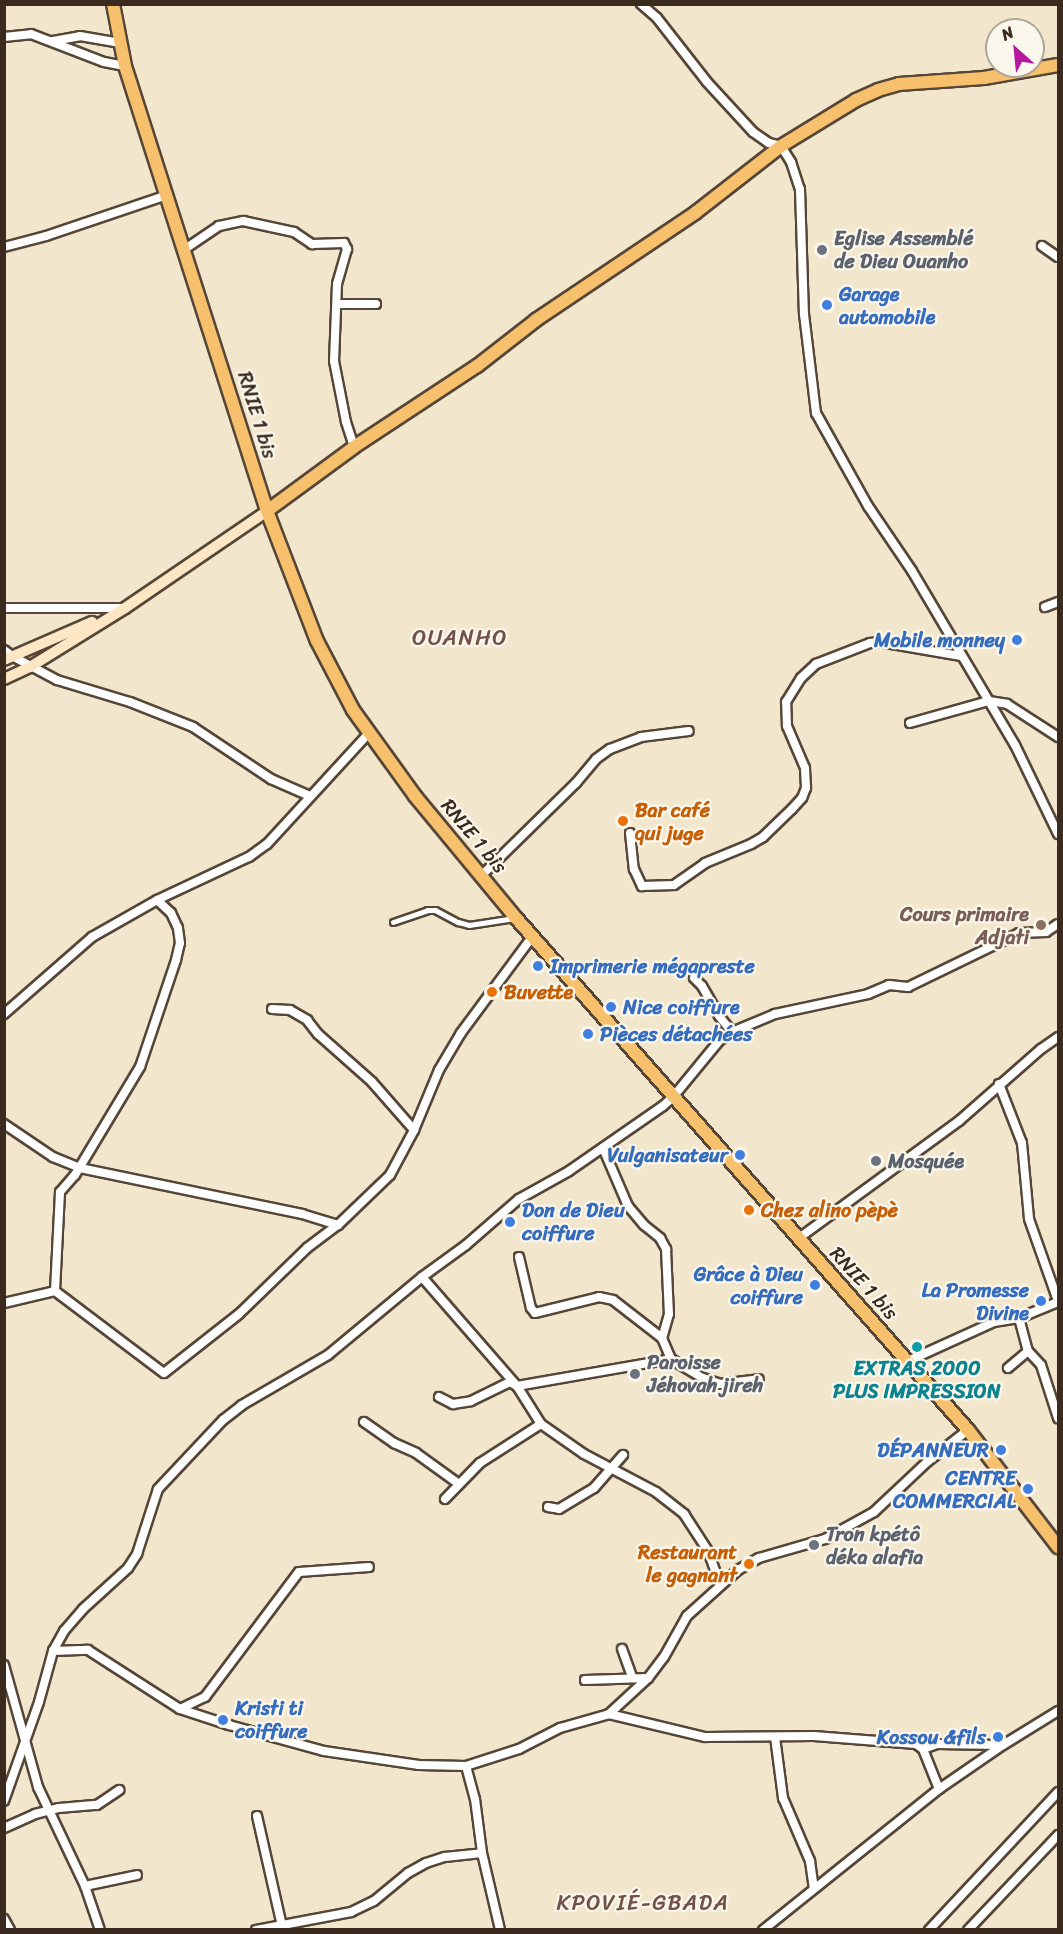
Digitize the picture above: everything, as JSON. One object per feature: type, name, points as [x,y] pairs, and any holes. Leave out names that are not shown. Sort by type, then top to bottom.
[{"type":"main road","name":"RNIE 1 bis","points":[[113,4],[125,66],[267,511],[317,641],[339,684],[369,733],[415,796],[532,937],[968,1430],[1059,1547]]},
{"type":"main road","points":[[4,679],[30,667],[125,608],[267,511],[354,447],[477,366],[536,320],[695,213],[782,146],[856,100],[878,90],[900,84],[1014,75],[1059,66]]},
{"type":"main road","points":[[7,655],[125,608]]},
{"type":"street","points":[[641,4],[657,18],[707,82],[753,132],[769,143],[782,146],[799,179],[804,314],[816,413],[868,506],[912,571],[952,637],[960,656],[1015,745],[1059,834]]},
{"type":"street","points":[[4,37],[31,34],[104,62],[125,66]]},
{"type":"street","points":[[53,41],[80,36],[120,43]]},
{"type":"street","points":[[4,247],[46,236],[166,195]]},
{"type":"street","points":[[185,249],[219,226],[243,221],[294,232],[312,244],[343,241],[347,249],[337,284],[334,361],[346,422],[354,447]]},
{"type":"street","points":[[1042,246],[1059,257]]},
{"type":"street","points":[[338,304],[376,304]]},
{"type":"street","points":[[1045,607],[1059,602]]},
{"type":"street","points":[[4,608],[125,608]]},
{"type":"street","points":[[630,833],[634,869],[642,886],[674,885],[705,863],[751,844],[763,837],[792,809],[806,788],[806,768],[787,726],[786,702],[801,678],[816,664],[870,643],[880,642],[960,656]]},
{"type":"street","points":[[7,655],[57,680],[130,702],[193,727],[271,779],[310,796]]},
{"type":"street","points":[[910,723],[989,701],[1007,704],[1059,737]]},
{"type":"street","points":[[481,876],[576,783],[596,759],[610,749],[641,737],[689,731]]},
{"type":"street","points":[[4,1014],[92,937],[157,900],[249,856],[267,844],[369,733]]},
{"type":"street","points":[[55,1291],[60,1192],[80,1168],[140,1067],[176,960],[180,943],[178,928],[171,913],[157,900]]},
{"type":"street","points":[[393,922],[427,910],[435,910],[469,925],[516,918]]},
{"type":"street","points":[[4,1801],[39,1702],[53,1651],[64,1631],[83,1609],[128,1568],[137,1554],[158,1489],[223,1420],[242,1405],[328,1355],[422,1277],[466,1245],[519,1199],[569,1171],[674,1097],[719,1041],[732,1032],[775,1014],[868,994],[889,985],[898,984],[908,987],[1018,933],[1046,932],[1059,924]]},
{"type":"street","points":[[55,1291],[164,1373],[239,1314],[307,1248],[338,1225],[390,1175],[414,1130],[439,1070],[461,1033],[532,937]]},
{"type":"street","points":[[694,978],[702,986],[719,1016],[732,1032]]},
{"type":"street","points":[[272,1009],[290,1011],[307,1020],[318,1034],[372,1082],[414,1130]]},
{"type":"street","points":[[799,1238],[959,1121],[999,1084],[1059,1037]]},
{"type":"street","points":[[908,1361],[994,1322],[1019,1318],[1059,1301],[1029,1219],[1022,1143],[999,1084]]},
{"type":"street","points":[[4,1124],[53,1157],[80,1168],[302,1214],[338,1225]]},
{"type":"street","points":[[603,1148],[628,1206],[644,1225],[660,1238],[668,1256],[669,1314],[662,1338]]},
{"type":"street","points":[[519,1257],[531,1308],[535,1313],[599,1297],[613,1300],[662,1338],[671,1359],[690,1371],[720,1384],[759,1378]]},
{"type":"street","points":[[422,1277],[517,1386],[541,1424],[584,1454],[656,1492],[684,1514],[708,1551],[720,1584]]},
{"type":"street","points":[[4,1304],[55,1291]]},
{"type":"street","points":[[1019,1318],[1028,1351],[1041,1365],[1059,1418]]},
{"type":"street","points":[[1008,1368],[1028,1351]]},
{"type":"street","points":[[439,1397],[453,1404],[462,1403],[471,1401],[505,1383],[510,1382],[517,1386],[671,1359]]},
{"type":"street","points":[[364,1422],[394,1443],[416,1453],[459,1484]]},
{"type":"street","points":[[445,1499],[480,1463],[541,1424]]},
{"type":"street","points":[[53,1651],[88,1650],[117,1667],[140,1686],[180,1709],[324,1751],[419,1765],[466,1766],[519,1749],[560,1728],[609,1714],[648,1678],[664,1657],[687,1616],[720,1584],[759,1558],[825,1539],[874,1512],[927,1462],[968,1430]]},
{"type":"street","points":[[548,1507],[559,1509],[594,1488],[612,1467],[620,1462],[623,1455]]},
{"type":"street","points":[[180,1709],[205,1697],[299,1572],[369,1567]]},
{"type":"street","points":[[622,1649],[632,1676]]},
{"type":"street","points":[[4,1665],[39,1787],[85,1886],[100,1929]]},
{"type":"street","points":[[585,1680],[632,1676],[648,1678]]},
{"type":"street","points":[[763,1929],[939,1789],[1002,1744],[1059,1711]]},
{"type":"street","points":[[609,1714],[705,1737],[848,1737],[916,1744],[922,1749],[939,1789]]},
{"type":"street","points":[[775,1737],[783,1798],[810,1861],[814,1888]]},
{"type":"street","points":[[922,1749],[938,1744],[1002,1744]]},
{"type":"street","points":[[466,1766],[475,1799],[482,1853],[500,1929]]},
{"type":"street","points":[[4,1828],[50,1810],[97,1805],[119,1790]]},
{"type":"street","points":[[929,1929],[1059,1792]]},
{"type":"street","points":[[257,1816],[282,1926]]},
{"type":"street","points":[[968,1929],[1059,1835]]},
{"type":"street","points":[[256,1929],[351,1912],[374,1901],[408,1873],[426,1863],[445,1857],[482,1853]]},
{"type":"street","points":[[85,1886],[136,1875]]},
{"type":"street","points":[[4,1919],[10,1929]]},
{"type":"place","name":"Eglise Assemblé de Dieu Ouanho","points":[[822,250]]},
{"type":"place","name":"Garage automobile","points":[[827,305]]},
{"type":"place","name":"Mobile monney","points":[[1017,640]]},
{"type":"place","name":"Bar café qui juge","points":[[623,821]]},
{"type":"place","name":"Cours primaire Adjati","points":[[1041,925]]},
{"type":"place","name":"Imprimerie mégapreste","points":[[538,966]]},
{"type":"place","name":"Buvette","points":[[492,992]]},
{"type":"place","name":"Nice coiffure","points":[[611,1007]]},
{"type":"place","name":"Pièces détachées","points":[[588,1034]]},
{"type":"place","name":"Vulganisateur","points":[[740,1155]]},
{"type":"place","name":"Mosquée","points":[[876,1161]]},
{"type":"place","name":"Chez alino pèpè","points":[[749,1210]]},
{"type":"place","name":"Don de Dieu coiffure","points":[[510,1222]]},
{"type":"place","name":"Grâce à Dieu coiffure","points":[[815,1285]]},
{"type":"place","name":"La Promesse Divine","points":[[1041,1301]]},
{"type":"place","name":"EXTRAS 2000 PLUS IMPRESSION","points":[[917,1347]]},
{"type":"place","name":"Paroisse Jéhovah jireh","points":[[635,1374]]},
{"type":"place","name":"DÉPANNEUR","points":[[1001,1450]]},
{"type":"place","name":"CENTRE COMMERCIAL","points":[[1028,1489]]},
{"type":"place","name":"Tron kpétô déka alafia","points":[[814,1545]]},
{"type":"place","name":"Restaurant le gagnant","points":[[749,1564]]},
{"type":"place","name":"Kristi ti coiffure","points":[[223,1720]]},
{"type":"place","name":"Kossou &fils","points":[[998,1737]]},
{"type":"district","name":"OUANHO","points":[[460,638]]},
{"type":"district","name":"KPOVIÉ-GBADA","points":[[643,1903]]}]
